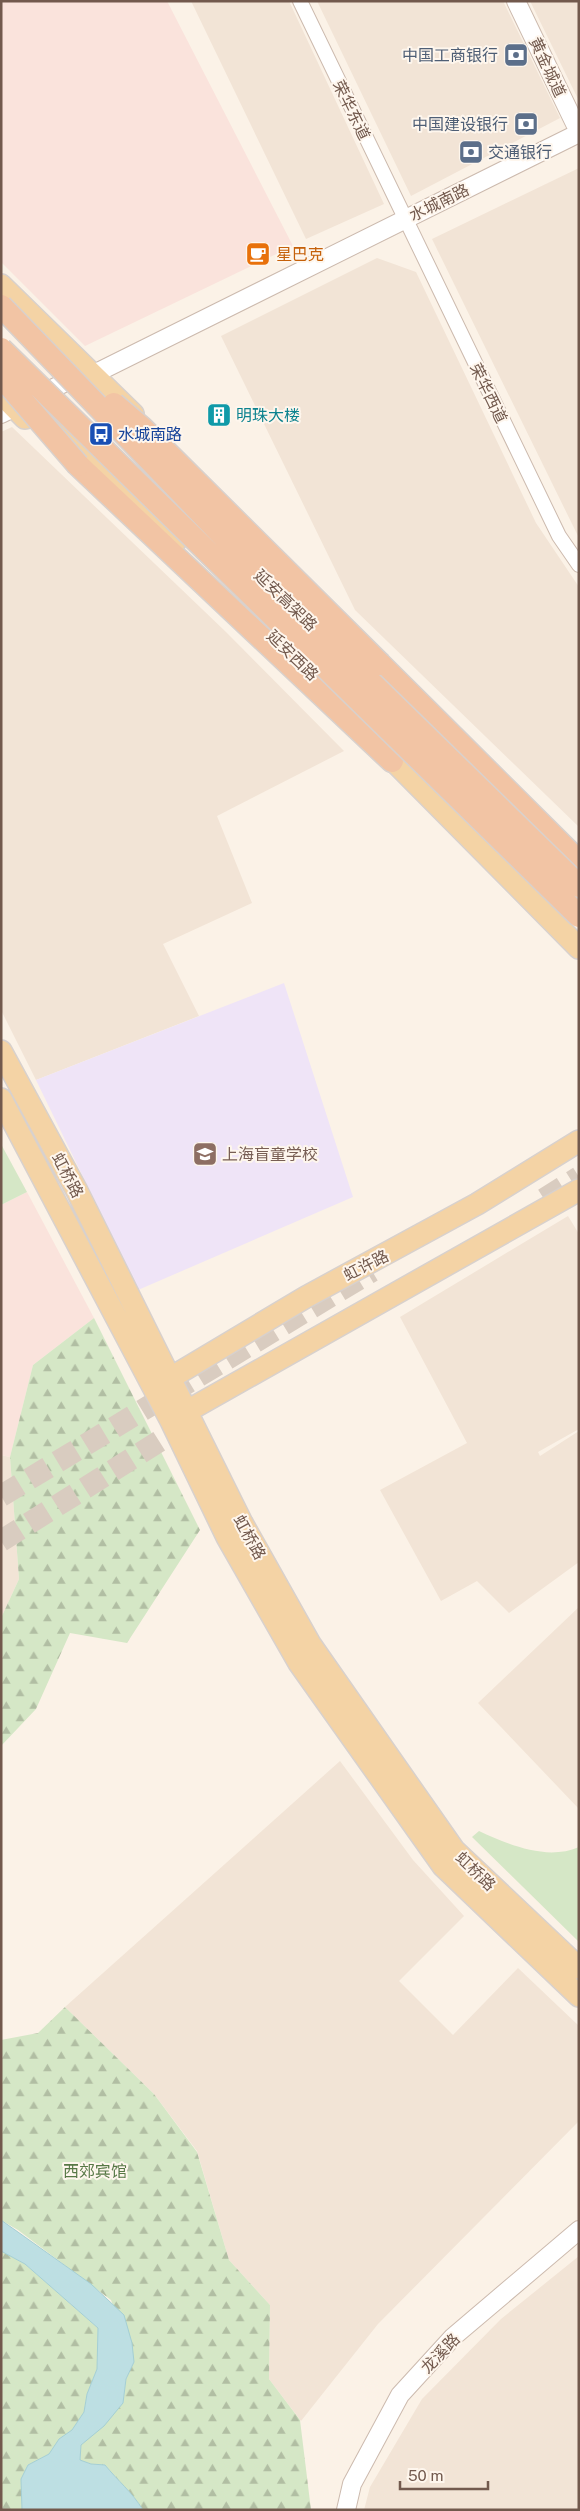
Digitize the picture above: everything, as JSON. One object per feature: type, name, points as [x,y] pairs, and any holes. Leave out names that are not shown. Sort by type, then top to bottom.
[{"type":"highway","name":"延安高架路","points":[[1,306],[258,572],[579,886]]},
{"type":"highway","points":[[20,324],[141,427],[579,862]]},
{"type":"highway","name":"延安高架路","points":[[1,349],[579,916]]},
{"type":"highway","points":[[1,376],[78,465],[392,761]]},
{"type":"main road","points":[[1,285],[94,374],[254,536],[400,670],[579,849]]},
{"type":"main road","points":[[1,312],[111,423],[383,682],[579,876]]},
{"type":"main road","name":"延安西路","points":[[1,369],[12,403],[166,533],[323,684],[392,761],[579,948]]},
{"type":"main road","name":"虹桥路","points":[[1,1051],[77,1191],[161,1383]]},
{"type":"main road","name":"虹桥路","points":[[1,1099],[179,1416],[310,1644],[454,1850],[579,1968]]},
{"type":"main road","name":"虹许路","points":[[161,1383],[306,1297],[477,1204],[579,1142]]},
{"type":"main road","points":[[179,1416],[579,1190]]},
{"type":"main road","name":"虹桥路","points":[[179,1416],[227,1537],[299,1663],[443,1866],[579,1996]]},
{"type":"street","name":"荣华东道","points":[[300,1],[404,219]]},
{"type":"street","name":"黄金城道","points":[[516,1],[579,132]]},
{"type":"street","name":"水城南路","points":[[12,403],[70,380],[94,374],[579,132]]},
{"type":"street","name":"荣华西道","points":[[404,219],[559,536],[579,565]]},
{"type":"street","name":"龙溪路","points":[[346,2510],[352,2484],[400,2395],[453,2337],[579,2230]]},
{"type":"shaded area","points":[[1,1],[167,1],[293,246],[85,346],[1,262]]},
{"type":"shaded area","points":[[191,1],[289,1],[384,204],[306,239]]},
{"type":"shaded area","points":[[317,1],[503,1],[560,118],[411,196]]},
{"type":"shaded area","points":[[530,1],[579,1],[579,101]]},
{"type":"shaded area","points":[[579,168],[579,538],[432,239]]},
{"type":"shaded area","points":[[377,258],[416,272],[536,523],[579,587],[579,827],[355,610],[221,336]]},
{"type":"shaded area","points":[[12,427],[226,632],[344,751],[217,816],[252,903],[163,944],[199,1016],[36,1080],[1,1010],[1,432]]},
{"type":"shaded area","name":"上海盲童学校","points":[[284,983],[353,1197],[138,1290],[36,1080]]},
{"type":"shaded area","points":[[27,1192],[94,1318],[33,1365],[10,1457],[1,1455],[1,1205]]},
{"type":"shaded area","points":[[568,1216],[579,1234],[579,1429],[538,1452],[540,1456],[579,1431],[579,1562],[509,1613],[477,1581],[441,1601],[380,1490],[467,1443],[400,1317]]},
{"type":"shaded area","points":[[1,1455],[10,1457],[19,1579],[1,1618]]},
{"type":"shaded area","points":[[579,1607],[579,1809],[478,1703]]},
{"type":"shaded area","points":[[340,1761],[413,1860],[464,1916],[399,1981],[453,2035],[518,1968],[579,2026],[579,2121],[378,2324],[301,2421],[269,2379],[270,2305],[229,2260],[197,2151],[154,2094],[65,2007]]},
{"type":"shaded area","points":[[579,2256],[579,2510],[364,2510],[370,2487],[422,2399],[501,2319]]},
{"type":"green space","points":[[1,1144],[27,1192],[1,1205]]},
{"type":"green space","points":[[94,1318],[200,1530],[127,1643],[70,1633],[36,1709],[1,1746],[1,1618],[19,1579],[10,1457],[33,1365]]},
{"type":"green space","points":[[479,1831],[528,1850],[554,1852],[567,1851],[579,1847],[579,1942],[472,1837]]},
{"type":"green space","name":"西郊宾馆","points":[[65,2007],[154,2094],[197,2152],[229,2260],[270,2305],[269,2379],[300,2420],[311,2510],[143,2510],[130,2492],[105,2465],[91,2464],[80,2460],[81,2445],[123,2403],[126,2379],[134,2362],[111,2300],[18,2230],[1,2220],[1,2040],[38,2033]]},
{"type":"green space","points":[[1,2251],[25,2264],[98,2328],[97,2369],[87,2394],[84,2412],[72,2430],[59,2439],[49,2454],[28,2465],[21,2479],[22,2510],[1,2510]]},
{"type":"water","points":[[1,2220],[91,2284],[124,2315],[132,2343],[134,2362],[126,2379],[123,2403],[104,2426],[81,2445],[80,2460],[91,2464],[105,2465],[130,2492],[143,2510],[22,2510],[21,2479],[28,2465],[49,2454],[59,2439],[72,2430],[84,2412],[87,2394],[97,2369],[98,2328],[25,2264],[1,2251]]},
{"type":"tunnel","points":[[544,1199],[579,1177]]},
{"type":"tunnel","points":[[1,1496],[372,1271]]},
{"type":"tunnel","points":[[1,1541],[193,1420]]},
{"type":"place","name":"中国工商银行","points":[[516,55]]},
{"type":"place","name":"中国建设银行","points":[[526,124]]},
{"type":"place","name":"交通银行","points":[[471,152]]},
{"type":"place","name":"星巴克","points":[[258,254]]},
{"type":"place","name":"明珠大楼","points":[[219,415]]},
{"type":"place","name":"水城南路","points":[[101,434]]},
{"type":"place","name":"上海盲童学校","points":[[205,1154]]}]
